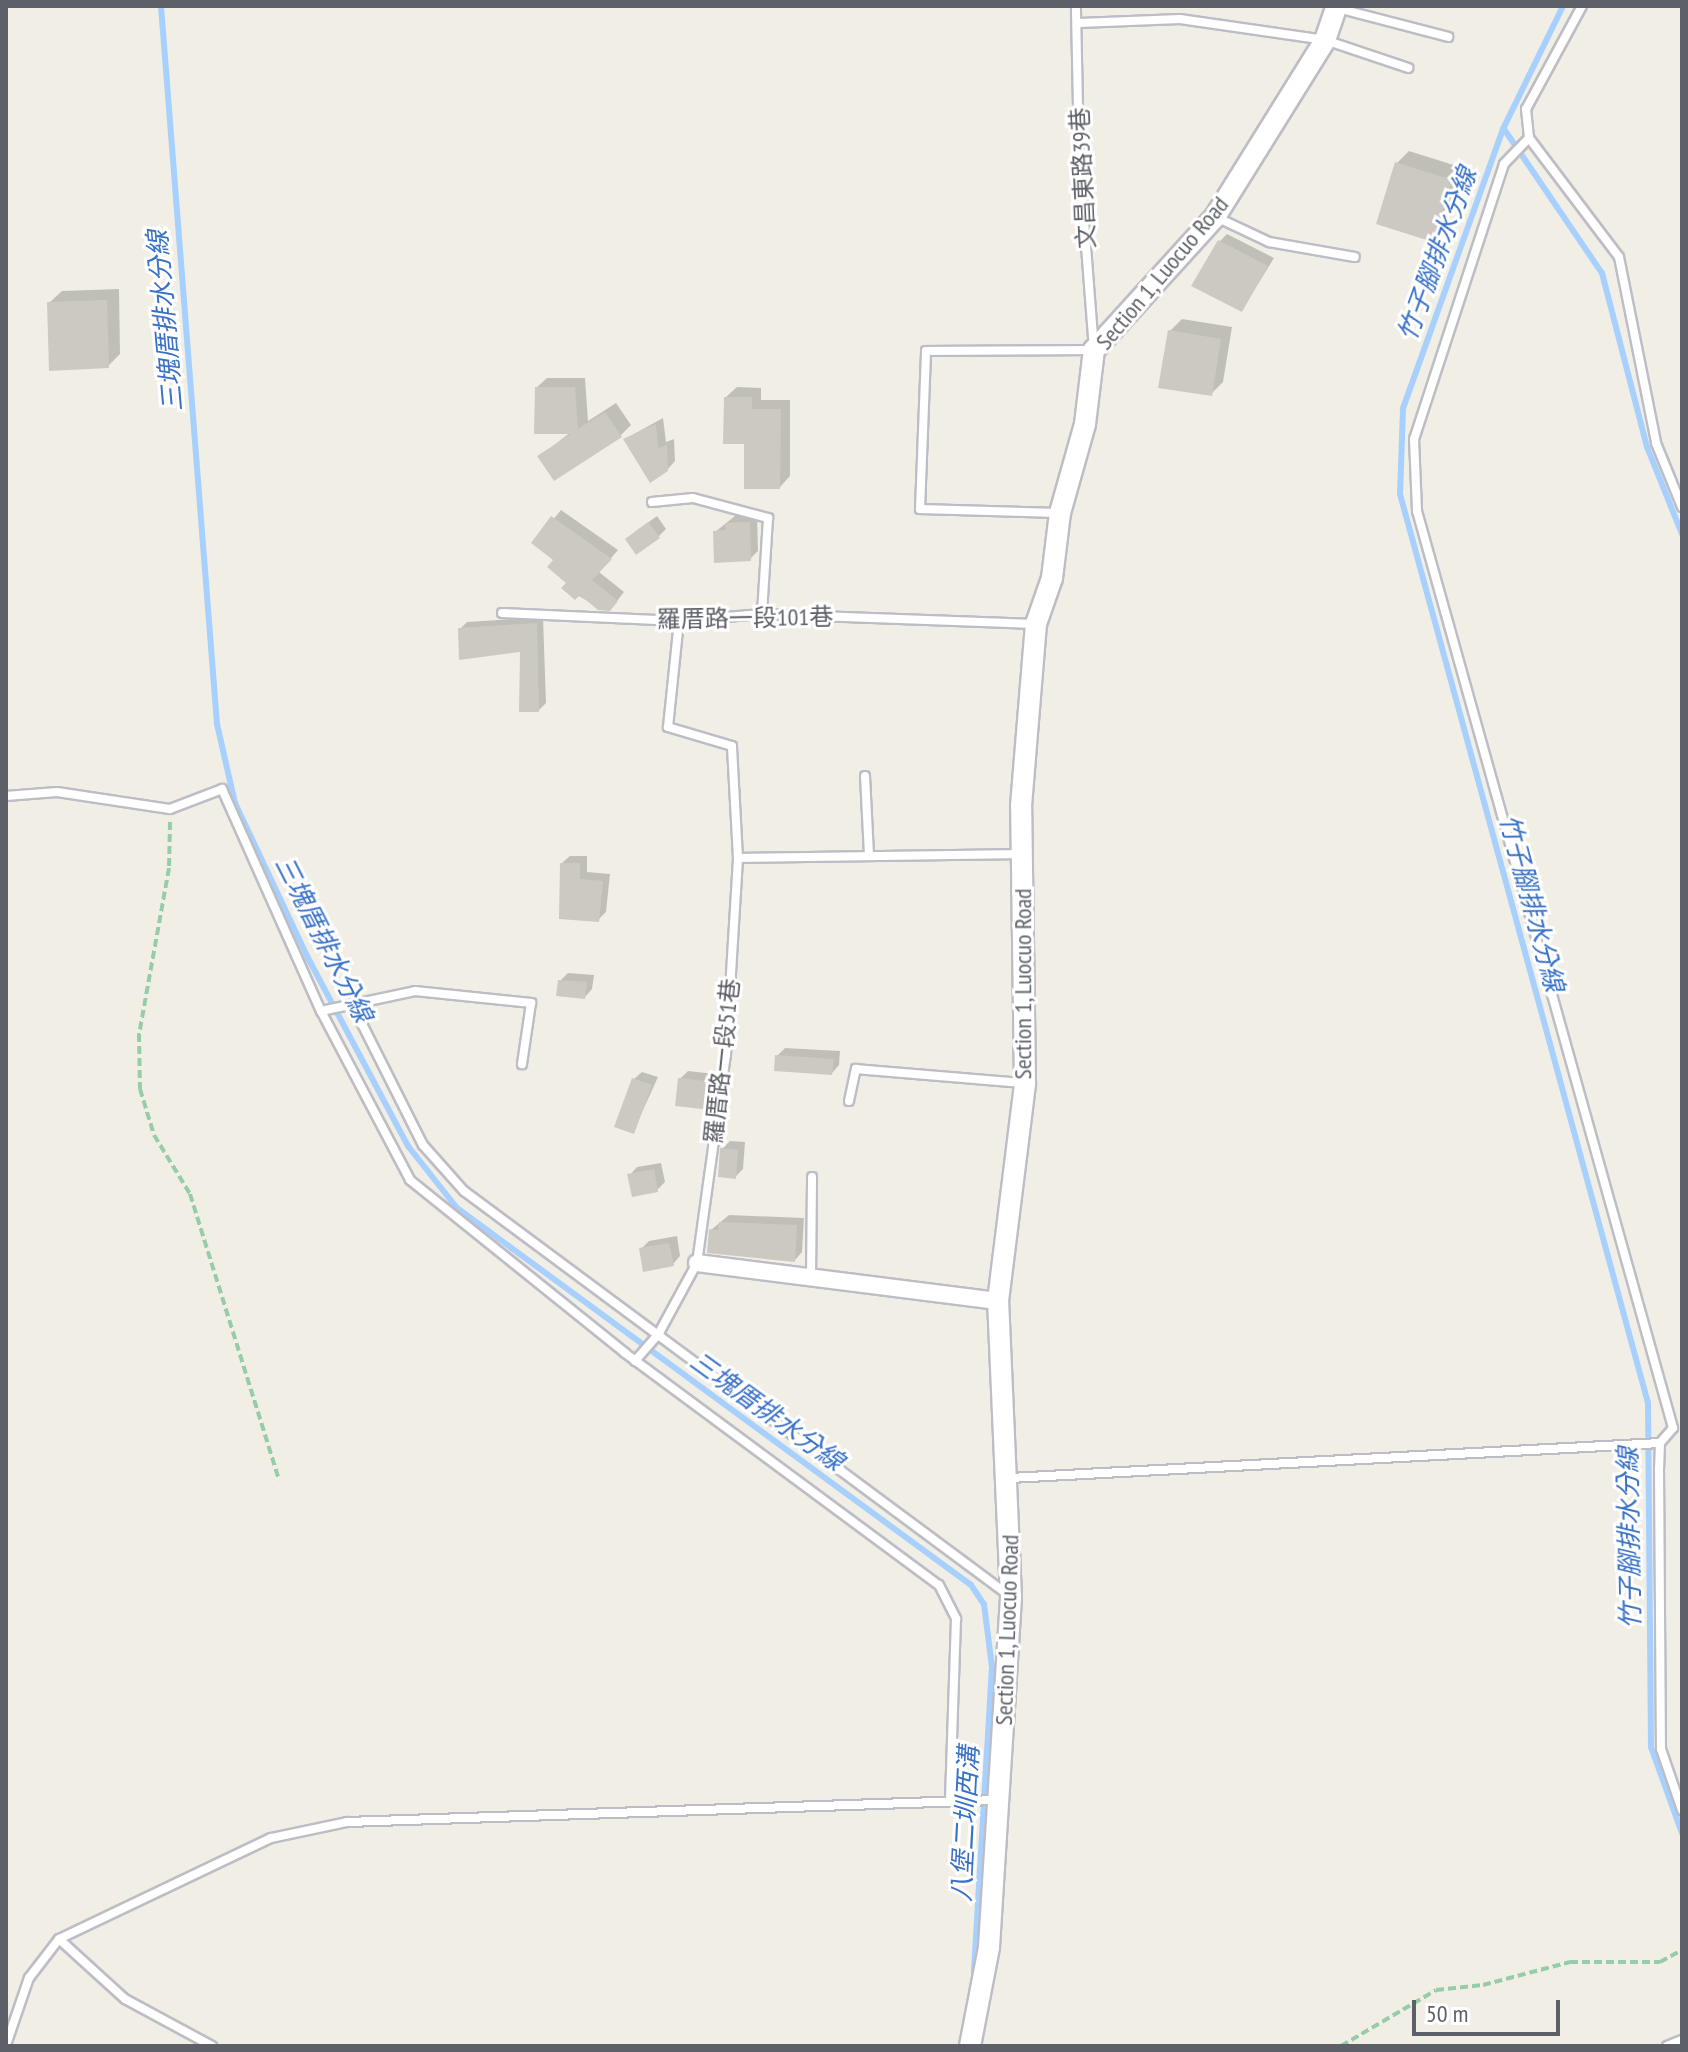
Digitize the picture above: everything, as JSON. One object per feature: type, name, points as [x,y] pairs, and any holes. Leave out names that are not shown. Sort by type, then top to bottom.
[{"type":"street","name":"Section 1, Luocuo Road","points":[[970,2046],[989,1947],[1011,1597],[1010,1478],[998,1301],[1025,1083],[1022,854],[1036,624],[1052,578],[1060,513],[1085,424],[1094,350],[1215,217],[1325,40],[1337,7]]},
{"type":"street","points":[[697,1263],[998,1301]]},
{"type":"lane","name":"文昌東路39巷","points":[[1076,6],[1079,23],[1079,154],[1094,350]]},
{"type":"lane","points":[[1582,6],[1526,109],[1529,138],[1619,257],[1656,443],[1682,507]]},
{"type":"lane","points":[[1337,7],[1448,37]]},
{"type":"lane","points":[[1079,23],[1180,19],[1325,40],[1408,68]]},
{"type":"lane","points":[[1529,138],[1504,164],[1414,439],[1417,511],[1673,1428],[1660,1443],[1661,1749],[1682,1810]]},
{"type":"lane","points":[[1215,217],[1269,242],[1355,257]]},
{"type":"lane","points":[[1060,513],[920,509],[926,351],[1094,350]]},
{"type":"lane","points":[[652,502],[693,498],[768,518],[762,614]]},
{"type":"lane","name":"羅厝路一段101巷","points":[[502,613],[679,621],[762,614],[1036,624]]},
{"type":"lane","name":"羅厝路一段51巷","points":[[638,1358],[659,1333],[697,1263],[726,1055],[738,858],[732,746],[668,727],[679,621]]},
{"type":"lane","points":[[865,776],[869,856]]},
{"type":"lane","points":[[6,796],[57,792],[170,809],[222,789],[321,1011],[410,1180],[638,1358],[939,1585],[956,1619],[950,1802]]},
{"type":"lane","points":[[738,858],[1022,854]]},
{"type":"lane","points":[[321,1011],[415,991],[531,1003],[522,1064]]},
{"type":"lane","points":[[352,1004],[423,1145],[464,1191],[1011,1597]]},
{"type":"lane","points":[[849,1101],[856,1069],[1025,1083]]},
{"type":"lane","points":[[811,1277],[812,1177]]},
{"type":"lane","points":[[1010,1478],[1660,1443]]},
{"type":"lane","points":[[6,2045],[29,1978],[59,1939],[271,1838],[347,1822],[999,1800]]},
{"type":"lane","points":[[59,1939],[125,1999],[212,2046]]},
{"type":"lane","points":[[1667,2046],[1682,2040]]},
{"type":"path","points":[[170,809],[169,868],[139,1034],[140,1089],[154,1135],[190,1194],[279,1480]]},
{"type":"path","points":[[1341,2046],[1436,1990],[1483,1985],[1570,1962],[1660,1962],[1682,1950]]},
{"type":"building","points":[[1395,162],[1452,180],[1433,242],[1376,224]]},
{"type":"building","points":[[1218,240],[1268,266],[1242,312],[1191,286]]},
{"type":"building","points":[[107,300],[109,368],[49,371],[47,302]]},
{"type":"building","points":[[1168,330],[1221,339],[1212,396],[1158,388]]},
{"type":"building","points":[[535,387],[575,387],[578,429],[605,412],[622,437],[554,481],[537,456],[571,434],[534,434]]},
{"type":"building","points":[[724,397],[752,397],[752,409],[781,409],[780,489],[744,489],[744,444],[723,444]]},
{"type":"building","points":[[656,424],[658,448],[667,445],[668,471],[650,483],[623,439]]},
{"type":"building","points":[[551,516],[612,559],[592,580],[618,601],[610,611],[598,610],[580,595],[575,600],[561,588],[566,583],[547,567],[553,560],[531,543]]},
{"type":"building","points":[[648,522],[660,538],[636,555],[625,539]]},
{"type":"building","points":[[750,522],[751,561],[714,563],[713,531],[726,530],[725,523]]},
{"type":"building","points":[[537,623],[539,712],[519,712],[520,652],[459,660],[458,628]]},
{"type":"building","points":[[560,863],[580,863],[580,879],[603,881],[599,922],[559,919]]},
{"type":"building","points":[[558,980],[587,982],[585,999],[556,996]]},
{"type":"building","points":[[775,1055],[834,1059],[832,1075],[774,1071]]},
{"type":"building","points":[[632,1078],[652,1085],[634,1134],[614,1127]]},
{"type":"building","points":[[678,1078],[715,1082],[711,1110],[675,1106]]},
{"type":"building","points":[[720,1148],[738,1150],[736,1179],[718,1177]]},
{"type":"building","points":[[654,1169],[658,1192],[632,1197],[627,1174]]},
{"type":"building","points":[[719,1222],[797,1225],[795,1262],[707,1253],[709,1229],[718,1230]]},
{"type":"building","points":[[669,1243],[674,1266],[643,1272],[639,1248]]},
{"type":"waterway","name":"三塊厝排水分線","points":[[161,6],[217,724],[235,803],[308,958],[408,1146],[457,1208],[971,1585],[984,1604],[992,1667],[974,1972]]},
{"type":"waterway","name":"竹子腳排水分線","points":[[1563,6],[1503,129],[1403,409],[1400,494],[1648,1403],[1651,1747],[1682,1833]]},
{"type":"waterway","points":[[1504,129],[1602,273],[1647,447],[1682,534]]},
{"type":"water label","name":"八堡二圳西溝","points":[[965,1824]]}]
